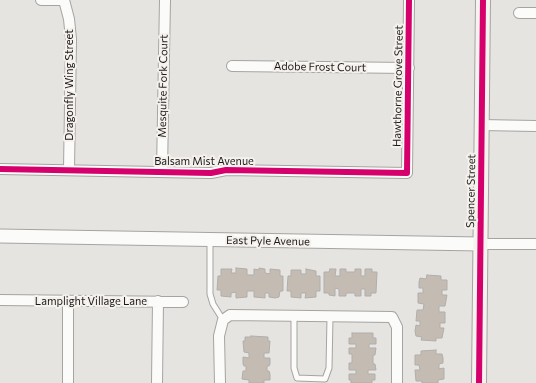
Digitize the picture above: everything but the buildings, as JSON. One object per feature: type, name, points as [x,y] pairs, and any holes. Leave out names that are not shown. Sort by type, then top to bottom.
[{"type":"main road","name":"Spencer Street","points":[[478,383],[483,0]]},
{"type":"street","points":[[41,0],[64,0]]},
{"type":"street","name":"Dragonfly Wing Street","points":[[64,0],[69,19],[71,39],[69,170]]},
{"type":"street","name":"Mesquite Fork Court","points":[[162,171],[165,0]]},
{"type":"street","name":"Hawthorne Grove Street","points":[[408,173],[409,0]]},
{"type":"street","points":[[519,13],[536,13]]},
{"type":"street","name":"Adobe Frost Court","points":[[232,66],[408,68]]},
{"type":"street","points":[[481,125],[536,126]]},
{"type":"street","name":"Balsam Mist Avenue","points":[[0,169],[211,173],[226,170],[408,173]]},
{"type":"street","name":"East Pyle Avenue","points":[[0,236],[536,244]]},
{"type":"street","name":"Lamplight Village Lane","points":[[0,300],[183,302]]},
{"type":"street","points":[[68,301],[68,383]]},
{"type":"street","points":[[157,383],[158,301]]},
{"type":"street","points":[[220,383],[219,336],[223,320],[230,315],[392,317],[397,327],[397,383]]},
{"type":"lane","points":[[210,240],[210,294],[213,304],[223,320]]},
{"type":"lane","points":[[294,316],[294,368],[297,378],[325,378],[329,368],[330,317]]},
{"type":"cycle path","points":[[0,169],[211,173],[226,170],[407,173],[409,0]]},
{"type":"cycle path","points":[[479,383],[483,0]]}]
